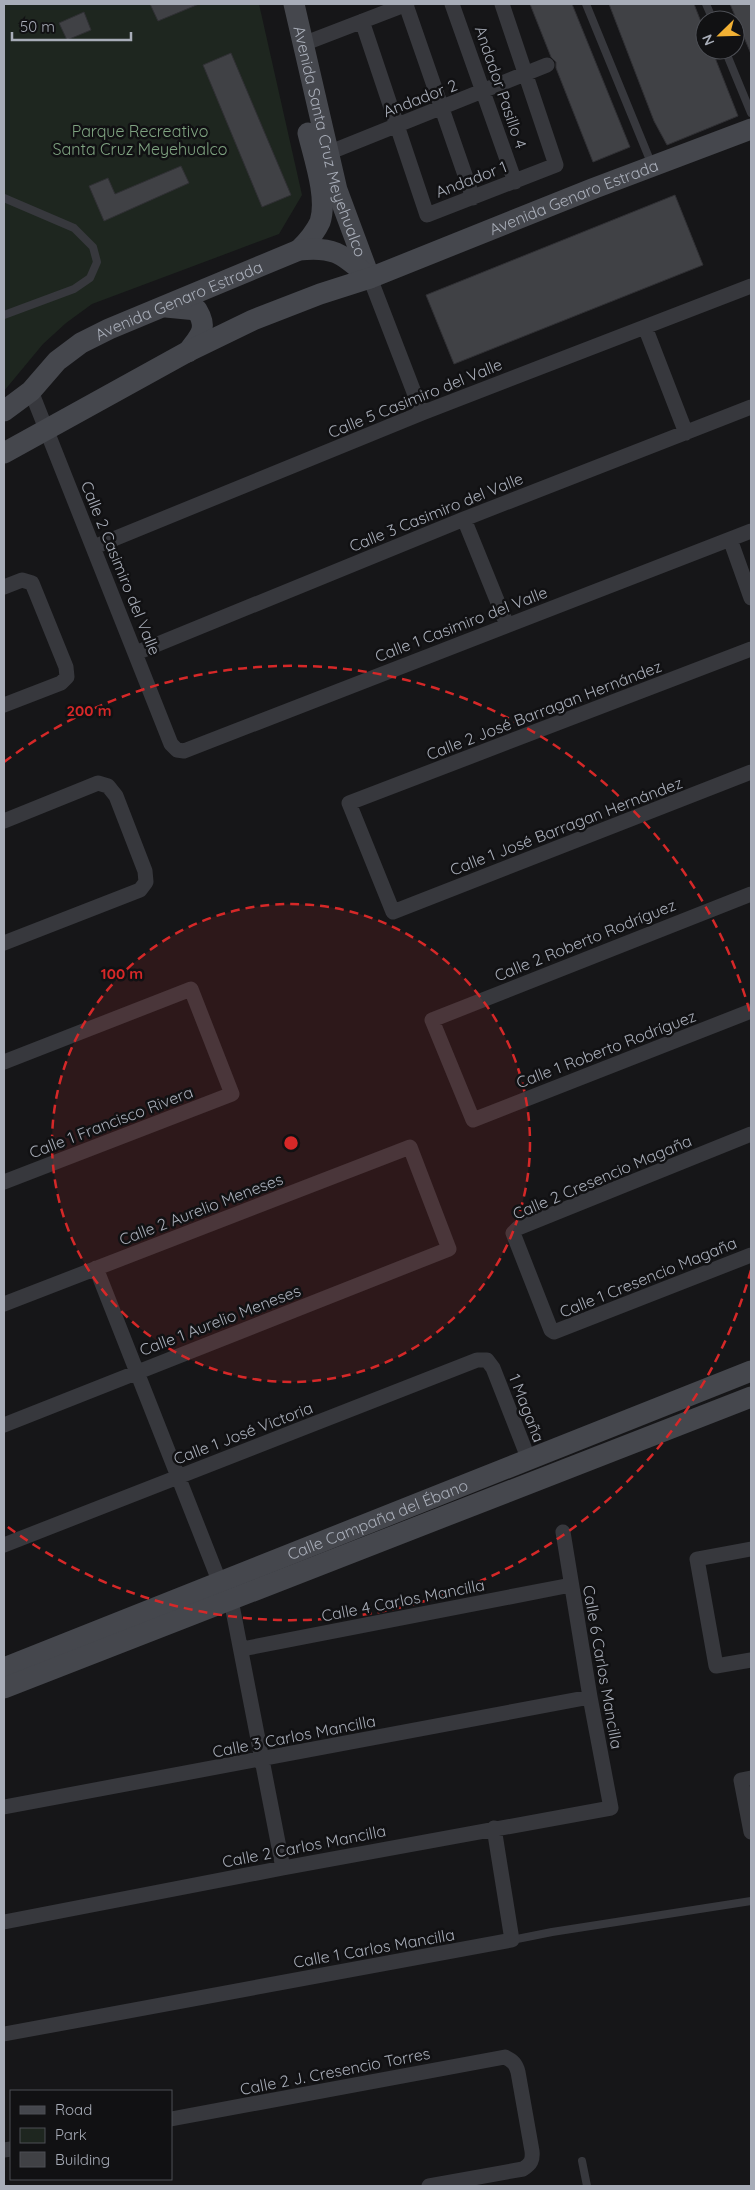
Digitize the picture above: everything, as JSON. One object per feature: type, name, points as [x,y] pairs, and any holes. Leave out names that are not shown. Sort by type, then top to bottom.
[{"type":"street","name":"Avenida Santa Cruz Meyehualco","points":[[280,4],[322,197],[322,212],[319,223],[313,235],[299,250]]},
{"type":"street","name":"Avenida Santa Cruz Meyehualco","points":[[294,4],[337,190],[370,278]]},
{"type":"street","points":[[303,44],[407,4],[473,198]]},
{"type":"street","name":"Andador Pasillo 4","points":[[452,4],[485,92],[515,182]]},
{"type":"street","points":[[502,4],[525,74]]},
{"type":"street","points":[[362,20],[397,125]]},
{"type":"street","name":"Andador 2","points":[[328,153],[485,92],[548,65]]},
{"type":"street","name":"Andador 1","points":[[397,125],[426,215],[515,182],[556,165],[525,74]]},
{"type":"street","name":"Avenida Genaro Estrada","points":[[4,453],[188,352],[253,320],[320,294],[370,278],[751,129]]},
{"type":"street","name":"Avenida Genaro Estrada","points":[[4,411],[31,391],[56,361],[109,328],[299,250],[330,249],[345,257],[370,278]]},
{"type":"street","points":[[370,278],[422,413]]},
{"type":"street","name":"Calle 5 Casimiro del Valle","points":[[94,547],[422,413],[751,286]]},
{"type":"street","points":[[163,307],[197,310],[202,318],[202,334],[188,352]]},
{"type":"street","points":[[645,327],[686,433]]},
{"type":"street","name":"Calle 2 Casimiro del Valle","points":[[31,391],[171,744],[177,750],[184,751]]},
{"type":"street","name":"Calle 3 Casimiro del Valle","points":[[136,653],[464,519],[751,407]]},
{"type":"street","points":[[464,519],[507,625]]},
{"type":"street","name":"Calle 1 Casimiro del Valle","points":[[184,751],[751,531]]},
{"type":"street","points":[[730,540],[751,598]]},
{"type":"street","points":[[4,587],[22,580],[32,584],[66,667],[67,677],[61,683],[4,705]]},
{"type":"street","name":"Calle 2 José Barragan Hernández","points":[[393,912],[349,803],[751,649]]},
{"type":"street","name":"Calle 1 José Barragan Hernández","points":[[393,912],[751,772]]},
{"type":"street","points":[[4,821],[98,783],[108,786],[116,796],[142,862],[146,882],[140,890],[4,943]]},
{"type":"street","name":"Calle 2 Roberto Rodríguez","points":[[473,1120],[432,1020],[751,894]]},
{"type":"street","name":"Calle 1 Francisco Rivera","points":[[4,1062],[191,989],[232,1094],[4,1182]]},
{"type":"street","name":"Calle 1 Roberto Rodríguez","points":[[473,1120],[751,1011]]},
{"type":"street","name":"Calle 2 Cresencio Magaña","points":[[558,1331],[552,1330],[514,1236],[515,1230],[751,1134]]},
{"type":"street","name":"Calle 1 Aurelio Meneses","points":[[4,1425],[449,1249],[410,1147]]},
{"type":"street","name":"Calle 2 Aurelio Meneses","points":[[4,1304],[410,1147]]},
{"type":"street","name":"Calle 1 Cresencio Magaña","points":[[558,1331],[751,1255]]},
{"type":"street","points":[[96,1268],[220,1583]]},
{"type":"street","name":"Calle 1 José Victoria","points":[[4,1545],[477,1360],[487,1360],[493,1368]]},
{"type":"street","name":"1 Magaña","points":[[493,1368],[529,1460]]},
{"type":"street","name":"Calle Campaña del Ébano","points":[[4,1668],[751,1372]]},
{"type":"street","name":"Calle Campaña del Ébano","points":[[4,1688],[751,1397]]},
{"type":"street","points":[[384,1518],[392,1538]]},
{"type":"street","name":"Calle 6 Carlos Mancilla","points":[[563,1532],[590,1697],[611,1808]]},
{"type":"street","points":[[751,1550],[697,1559],[716,1666],[751,1660]]},
{"type":"street","name":"Calle 4 Carlos Mancilla","points":[[242,1649],[571,1585]]},
{"type":"street","points":[[231,1600],[283,1868]]},
{"type":"street","name":"Calle 3 Carlos Mancilla","points":[[4,1807],[263,1760],[590,1697]]},
{"type":"street","points":[[746,1779],[751,1832]]},
{"type":"street","name":"Calle 2 Carlos Mancilla","points":[[4,1922],[494,1828],[611,1808]]},
{"type":"street","points":[[494,1828],[512,1940]]},
{"type":"street","name":"Calle 1 Carlos Mancilla","points":[[4,2034],[512,1940]]},
{"type":"street","name":"Calle 2 J. Cresencio Torres","points":[[172,2119],[505,2058],[516,2066],[518,2072],[532,2150],[533,2159],[530,2165],[523,2169],[429,2186]]},
{"type":"lane","points":[[586,4],[653,166]]},
{"type":"lane","points":[[729,60],[751,113]]},
{"type":"lane","points":[[4,198],[74,228],[94,247],[97,262],[90,278],[74,288],[4,315]]},
{"type":"lane","name":"Calle 1 Carlos Mancilla","points":[[512,1940],[751,1901]]},
{"type":"lane","points":[[582,2161],[587,2186]]},
{"type":"green space","name":"Parque Recreativo Santa Cruz Meyehualco","points":[[4,4],[259,4],[302,195],[279,234],[92,304],[66,323],[43,344],[4,391]]},
{"type":"building","points":[[150,4],[199,4],[158,21]]},
{"type":"building","points":[[530,4],[572,4],[630,147],[593,162],[556,68],[556,62],[551,57]]},
{"type":"building","points":[[609,4],[694,4],[696,10],[695,60],[716,60],[738,116],[667,145],[654,121]]},
{"type":"building","points":[[730,4],[751,4],[751,54],[745,40],[745,10],[733,10]]},
{"type":"building","points":[[84,12],[91,30],[67,40],[59,23]]},
{"type":"building","points":[[231,53],[291,195],[262,207],[203,65]]},
{"type":"building","points":[[181,166],[189,183],[104,221],[89,186],[108,178],[115,194]]},
{"type":"building","points":[[675,195],[703,265],[454,364],[426,295]]}]
